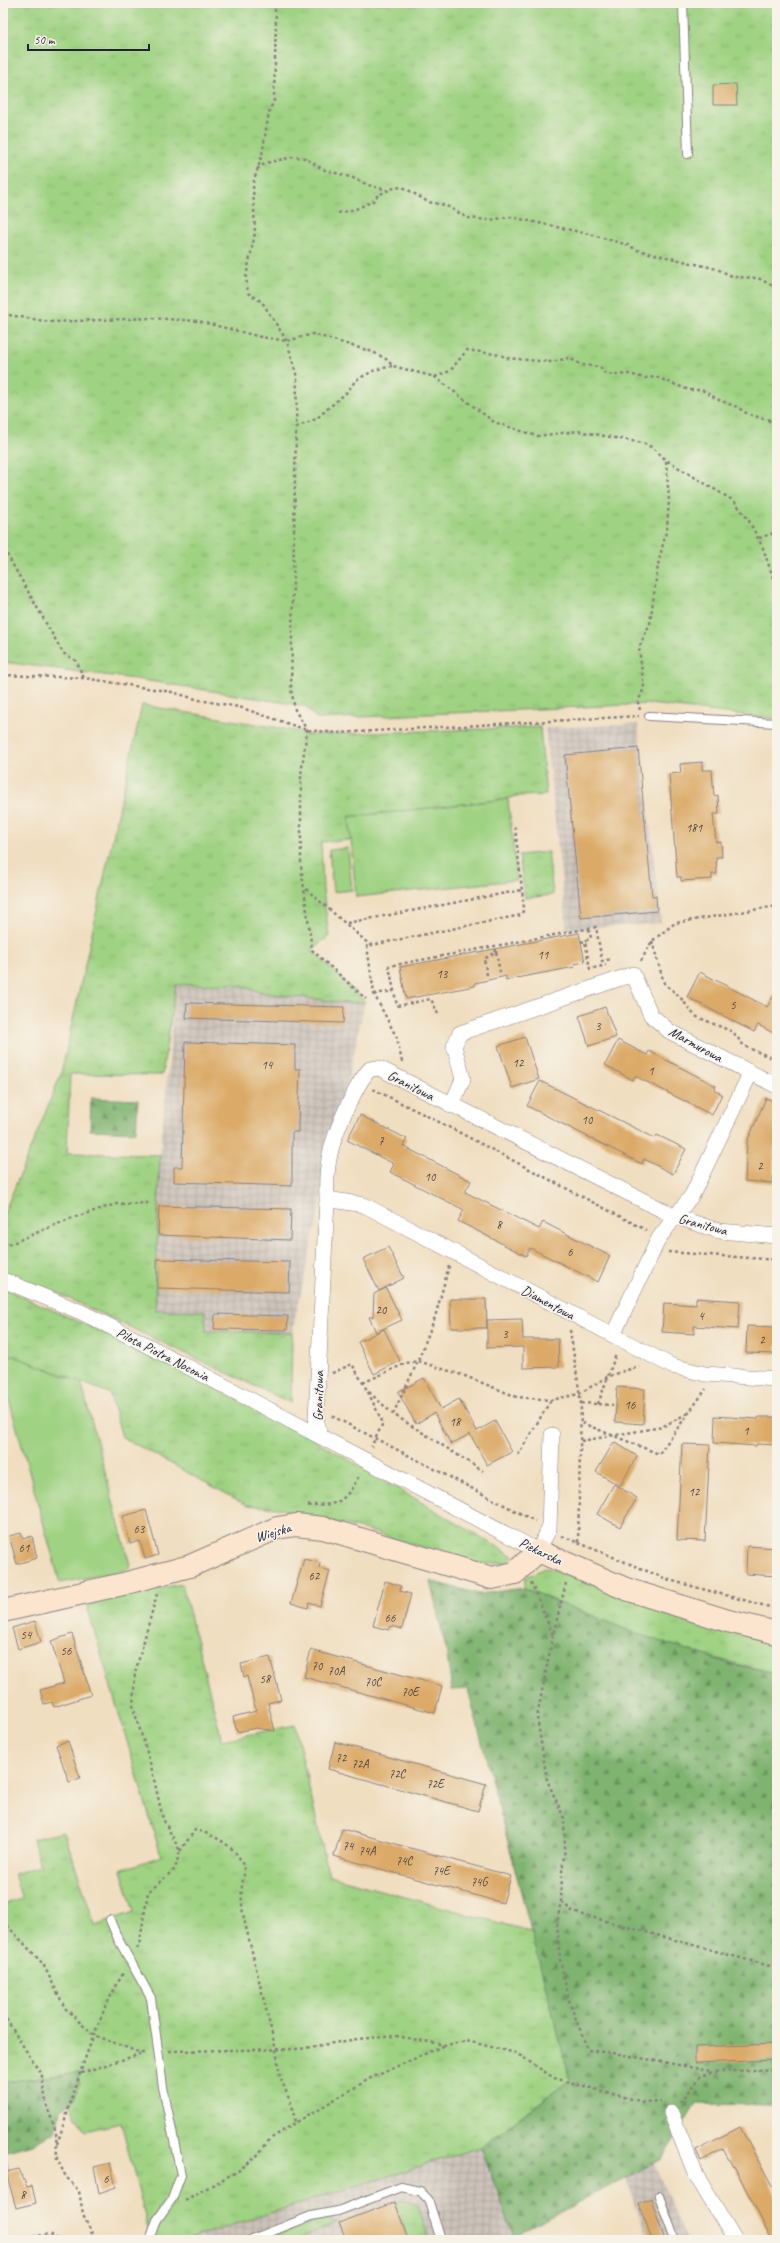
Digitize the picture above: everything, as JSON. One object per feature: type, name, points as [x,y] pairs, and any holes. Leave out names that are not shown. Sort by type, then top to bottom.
[{"type":"street","name":"Marmurowa","points":[[634,974],[651,1015],[669,1031],[750,1074],[777,1086]]},
{"type":"street","points":[[451,1106],[463,1078],[454,1046],[460,1033],[634,974]]},
{"type":"street","name":"Granitowa","points":[[320,1435],[316,1418],[327,1199],[326,1178],[332,1140],[361,1078],[370,1069],[378,1068],[405,1081],[451,1106],[674,1216],[719,1231],[777,1236]]},
{"type":"street","points":[[613,1335],[659,1238],[674,1216],[692,1195],[750,1074]]},
{"type":"street","name":"Diamentowa","points":[[327,1199],[364,1205],[672,1366],[704,1374],[777,1379]]},
{"type":"street","name":"Pilota Piotra Noconia","points":[[3,1280],[81,1312],[320,1435]]},
{"type":"street","points":[[538,1551],[549,1529],[552,1434]]},
{"type":"street","name":"Piekarska","points":[[320,1435],[538,1551],[571,1566],[626,1589],[728,1621],[777,1633]]},
{"type":"street","name":"Wiejska","points":[[3,1610],[123,1584],[190,1566],[277,1528],[296,1525],[323,1528],[492,1578],[515,1573],[538,1551]]},
{"type":"street","points":[[671,2113],[696,2175],[735,2240]]},
{"type":"lane","points":[[683,3],[688,154]]},
{"type":"lane","points":[[648,716],[777,723]]},
{"type":"lane","points":[[110,1920],[151,1998],[163,2087],[181,2175],[172,2199],[157,2220],[150,2240]]},
{"type":"lane","points":[[250,2240],[311,2216],[338,2211],[401,2187],[420,2191],[428,2199],[441,2240]]},
{"type":"lane","points":[[659,2196],[675,2240]]},
{"type":"path","points":[[274,3],[276,18],[274,100],[269,112],[262,155],[256,170],[253,184],[255,234],[246,277],[248,293],[262,302],[287,341],[297,377],[291,689],[295,710],[307,730],[301,775],[301,866],[306,888],[312,950],[366,999]]},
{"type":"path","points":[[256,170],[266,163],[293,158],[305,158],[322,169],[387,190]]},
{"type":"path","points":[[338,213],[356,209],[373,201],[378,194],[387,190],[396,187],[405,188],[428,202],[445,205],[468,218],[490,220],[511,217],[589,234],[628,245],[637,250],[717,269],[734,277],[758,278],[777,288]]},
{"type":"path","points":[[3,314],[50,322],[151,318],[198,321],[261,337],[287,341],[313,334],[373,352],[386,359],[393,366]]},
{"type":"path","points":[[435,377],[450,371],[467,350],[501,355],[506,358],[551,362],[569,358],[582,365],[600,367],[605,373],[613,375],[630,374],[645,378],[656,377],[690,390],[702,390],[719,400],[767,420],[777,426]]},
{"type":"path","points":[[296,427],[316,419],[347,392],[356,380],[376,370],[393,366],[435,377],[494,422],[537,436],[578,431],[643,443],[653,448],[666,460],[734,501],[748,519],[759,538],[777,589]]},
{"type":"path","points":[[767,420],[777,417]]},
{"type":"path","points":[[3,675],[84,678],[172,692],[199,700],[239,707],[307,730],[338,733],[641,716],[638,702],[644,688],[639,648],[650,623],[658,565],[667,528],[669,500],[666,460]]},
{"type":"path","points":[[759,538],[777,532]]},
{"type":"path","points":[[3,543],[5,551],[63,652],[76,661],[84,678]]},
{"type":"path","points":[[777,637],[775,651],[777,706]]},
{"type":"path","points":[[405,1081],[397,1038],[374,994],[367,946],[521,915],[524,909],[515,827]]},
{"type":"path","points":[[306,888],[370,945]]},
{"type":"path","points":[[346,923],[522,890]]},
{"type":"path","points":[[634,974],[652,941],[675,924],[777,906]]},
{"type":"path","points":[[438,1014],[431,1000],[397,1006],[389,966],[596,928],[602,961],[612,959]]},
{"type":"path","points":[[581,942],[591,938],[589,929]]},
{"type":"path","points":[[585,941],[590,969],[612,964]]},
{"type":"path","points":[[652,941],[664,983],[680,997],[695,1016],[733,1032],[744,1046],[777,1060]]},
{"type":"path","points":[[495,946],[500,972]]},
{"type":"path","points":[[487,974],[483,960],[496,952]]},
{"type":"path","points":[[374,994],[394,991]]},
{"type":"path","points":[[370,1088],[646,1229],[667,1242],[663,1252],[777,1260]]},
{"type":"path","points":[[3,1247],[69,1219],[116,1204],[148,1203]]},
{"type":"path","points":[[642,1236],[646,1229]]},
{"type":"path","points":[[394,1414],[435,1317],[449,1265]]},
{"type":"path","points":[[570,1325],[581,1403],[582,1423],[578,1544]]},
{"type":"path","points":[[598,1404],[617,1350]]},
{"type":"path","points":[[363,1383],[406,1362],[418,1360],[465,1376],[517,1397],[551,1400],[579,1394],[608,1377],[645,1364]]},
{"type":"path","points":[[328,1368],[328,1376],[352,1364],[383,1423],[374,1438]]},
{"type":"path","points":[[582,1423],[659,1454],[691,1412],[708,1386]]},
{"type":"path","points":[[367,1390],[394,1414],[483,1471]]},
{"type":"path","points":[[518,1455],[551,1400]]},
{"type":"path","points":[[581,1403],[613,1405]]},
{"type":"path","points":[[581,1441],[662,1427],[691,1412]]},
{"type":"path","points":[[330,1415],[578,1544],[669,1580],[777,1609]]},
{"type":"path","points":[[538,1551],[531,1573],[531,1582],[553,1635]]},
{"type":"path","points":[[571,1566],[553,1635],[537,1717],[547,1780],[564,1818],[565,1847],[561,1901],[557,1923],[560,1960],[570,2004],[588,2050],[619,2054],[712,2072],[777,2070]]},
{"type":"path","points":[[157,1591],[135,1673],[133,1707],[151,1766],[163,1819],[180,1851]]},
{"type":"path","points":[[57,2144],[82,2073],[93,2036],[110,1997],[131,1962],[140,1941],[148,1892],[175,1868],[180,1851],[196,1830],[218,1839],[233,1850],[240,1859],[244,1870],[242,1906],[245,1923],[276,2050],[280,2076],[293,2109],[295,2123]]},
{"type":"path","points":[[561,1901],[573,1912],[777,1968]]},
{"type":"path","points":[[3,1921],[42,1964],[66,2008],[93,2036],[141,2053]]},
{"type":"path","points":[[3,2014],[42,2076],[46,2103],[56,2132],[57,2159],[66,2177],[79,2191],[83,2214],[95,2240]]},
{"type":"path","points":[[82,2073],[141,2053],[178,2050],[213,2052],[299,2049],[357,2039],[396,2036],[446,2045]]},
{"type":"path","points":[[157,2220],[190,2196],[238,2171],[256,2157],[270,2139],[295,2123],[369,2079],[407,2064],[446,2045],[467,2041],[516,2053],[554,2078],[642,2102],[663,2101],[671,2113],[701,2076],[712,2072]]},
{"type":"path","points":[[9,2240],[50,2234],[59,2240]]},
{"type":"shaded area","points":[[638,724],[661,923],[567,930],[545,728]]},
{"type":"shaded area","points":[[233,984],[265,993],[346,1003],[365,1002],[292,1333],[206,1331],[155,1310],[160,1155],[176,985]]},
{"type":"shaded area","points":[[481,2147],[515,2240],[185,2240]]},
{"type":"shaded area","points":[[654,2163],[687,2240],[648,2240],[626,2178]]},
{"type":"green space","points":[[3,3],[777,3],[777,719],[650,704],[317,719],[305,706],[143,680],[3,662]]},
{"type":"green space","points":[[142,705],[291,730],[310,735],[540,727],[546,795],[516,796],[508,799],[349,817],[351,840],[321,842],[323,891],[329,936],[312,950],[365,1002],[346,1003],[265,993],[233,984],[176,985],[162,1075],[70,1074],[67,1153],[160,1155],[155,1310],[205,1311],[206,1331],[292,1333],[291,1403],[57,1293],[3,1273],[3,1216],[61,1074]]},
{"type":"green space","points":[[508,799],[517,880],[356,897],[349,817]]},
{"type":"green space","points":[[348,848],[352,890],[333,892],[329,850]]},
{"type":"green space","points":[[548,852],[553,895],[525,898],[519,855]]},
{"type":"green space","points":[[91,1098],[138,1100],[136,1132],[90,1130]]},
{"type":"green space","points":[[3,1288],[126,1343],[296,1429],[513,1556],[506,1563],[475,1564],[367,1530],[277,1508],[247,1505],[122,1437],[109,1393],[3,1352]]},
{"type":"green space","points":[[3,1352],[81,1382],[131,1569],[60,1583],[3,1378]]},
{"type":"green space","points":[[544,1568],[561,1571],[777,1641],[777,1673],[744,1666],[648,1638],[555,1602],[524,1588],[525,1578]]},
{"type":"green space","points":[[430,1581],[479,1594],[524,1588],[635,1633],[732,1664],[777,1673],[777,2105],[696,2104],[662,2159],[514,2236],[481,2147],[570,2080],[468,1689],[452,1690],[446,1649]]},
{"type":"green space","points":[[182,1584],[222,1740],[295,1725],[329,1876],[536,1933],[570,2080],[481,2147],[185,2240],[151,2240],[121,2123],[85,2131],[69,2105],[80,2084],[79,2073],[3,2082],[3,1904],[22,1899],[14,1874],[40,1866],[33,1839],[64,1832],[95,1925],[134,1912],[121,1870],[161,1856],[86,1603]]},
{"type":"green space","points":[[79,2073],[78,2089],[73,2099],[60,2110],[56,2132],[33,2144],[4,2152],[10,2177],[3,2180],[3,2082]]},
{"type":"green space","points":[[402,2199],[417,2203],[429,2240],[408,2240],[395,2202]]},
{"type":"green space","points":[[316,2220],[339,2223],[295,2240],[265,2240]]},
{"type":"building","points":[[736,84],[737,105],[713,105],[713,85]]},
{"type":"building","points":[[638,748],[652,896],[656,896],[657,911],[581,918],[565,755]]},
{"type":"building","points":[[702,762],[702,770],[712,770],[714,796],[718,795],[719,814],[713,814],[716,842],[721,842],[722,857],[716,857],[717,874],[712,874],[712,879],[681,881],[681,877],[677,877],[669,774],[681,773],[680,764]]},
{"type":"building","points":[[579,933],[585,962],[574,964],[575,967],[506,980],[506,976],[475,983],[475,986],[406,999],[400,967]]},
{"type":"building","points":[[700,972],[767,1007],[777,990],[777,1035],[758,1025],[754,1032],[687,997]]},
{"type":"building","points":[[187,1003],[344,1007],[343,1023],[186,1018]]},
{"type":"building","points":[[605,1007],[616,1037],[589,1046],[579,1016]]},
{"type":"building","points":[[525,1037],[539,1079],[512,1088],[498,1046]]},
{"type":"building","points":[[618,1040],[647,1055],[649,1051],[716,1086],[714,1090],[722,1094],[712,1115],[635,1076],[633,1080],[605,1065]]},
{"type":"building","points":[[185,1042],[295,1045],[295,1069],[300,1069],[298,1132],[292,1132],[292,1186],[174,1182],[174,1167],[182,1167]]},
{"type":"building","points":[[540,1081],[655,1138],[657,1135],[686,1149],[673,1174],[644,1159],[642,1164],[527,1106]]},
{"type":"building","points":[[766,1098],[777,1103],[777,1144],[774,1150],[773,1183],[745,1181],[747,1142]]},
{"type":"building","points":[[360,1115],[407,1139],[403,1146],[471,1181],[465,1192],[539,1229],[543,1222],[610,1256],[598,1282],[530,1248],[526,1256],[458,1221],[464,1210],[390,1172],[394,1164],[347,1140]]},
{"type":"building","points":[[159,1206],[291,1209],[290,1240],[158,1235]]},
{"type":"building","points":[[388,1247],[404,1278],[379,1291],[363,1259]]},
{"type":"building","points":[[157,1259],[290,1262],[289,1292],[157,1288]]},
{"type":"building","points":[[386,1288],[402,1320],[376,1332],[369,1317],[373,1317],[374,1294]]},
{"type":"building","points":[[696,1298],[740,1301],[738,1329],[694,1326],[694,1334],[662,1332],[664,1303],[696,1305]]},
{"type":"building","points":[[450,1299],[486,1299],[487,1328],[451,1328]]},
{"type":"building","points":[[215,1314],[288,1316],[287,1330],[214,1329]]},
{"type":"building","points":[[522,1319],[523,1339],[558,1339],[559,1367],[523,1368],[523,1347],[487,1348],[487,1320]]},
{"type":"building","points":[[747,1326],[777,1327],[777,1354],[746,1353]]},
{"type":"building","points":[[384,1329],[400,1361],[374,1374],[358,1342]]},
{"type":"building","points":[[424,1378],[441,1409],[459,1399],[477,1431],[495,1421],[512,1452],[487,1465],[470,1434],[451,1444],[434,1413],[416,1424],[398,1392]]},
{"type":"building","points":[[617,1387],[645,1389],[643,1424],[615,1422]]},
{"type":"building","points":[[715,1416],[758,1419],[759,1417],[777,1417],[777,1445],[756,1444],[756,1446],[714,1443]]},
{"type":"building","points":[[614,1442],[637,1456],[620,1486],[596,1472]]},
{"type":"building","points":[[682,1444],[710,1445],[705,1541],[677,1540]]},
{"type":"building","points":[[614,1484],[637,1498],[620,1527],[597,1514]]},
{"type":"building","points":[[146,1510],[158,1555],[145,1559],[140,1541],[130,1544],[123,1516]]},
{"type":"building","points":[[21,1533],[23,1539],[32,1536],[37,1558],[17,1564],[9,1536]]},
{"type":"building","points":[[747,1546],[777,1548],[777,1576],[746,1574]]},
{"type":"building","points":[[304,1559],[320,1563],[319,1568],[330,1571],[320,1606],[309,1603],[308,1608],[291,1603]]},
{"type":"building","points":[[385,1581],[401,1586],[400,1591],[411,1594],[402,1629],[391,1626],[389,1630],[373,1626]]},
{"type":"building","points":[[35,1621],[41,1642],[18,1649],[12,1628]]},
{"type":"building","points":[[72,1634],[91,1695],[54,1707],[52,1702],[44,1704],[40,1690],[64,1683],[51,1641]]},
{"type":"building","points":[[311,1650],[442,1686],[435,1713],[304,1677]]},
{"type":"building","points":[[270,1657],[281,1700],[268,1703],[275,1731],[256,1728],[237,1732],[233,1717],[256,1711],[247,1676],[244,1677],[241,1664]]},
{"type":"building","points":[[68,1741],[80,1778],[69,1782],[56,1745]]},
{"type":"building","points":[[335,1742],[486,1784],[478,1811],[328,1769]]},
{"type":"building","points":[[342,1829],[511,1876],[503,1903],[334,1856]]},
{"type":"building","points":[[777,2044],[777,2060],[695,2063],[695,2047]]},
{"type":"building","points":[[740,2127],[777,2196],[777,2240],[772,2240],[734,2166],[733,2167],[723,2149],[701,2161],[696,2150]]},
{"type":"building","points":[[110,2163],[116,2187],[99,2193],[94,2167]]},
{"type":"building","points":[[19,2169],[27,2187],[32,2186],[36,2203],[16,2208],[6,2172]]},
{"type":"building","points":[[651,2198],[665,2240],[652,2240],[639,2203]]},
{"type":"building","points":[[395,2202],[408,2240],[346,2240],[339,2223]]}]
